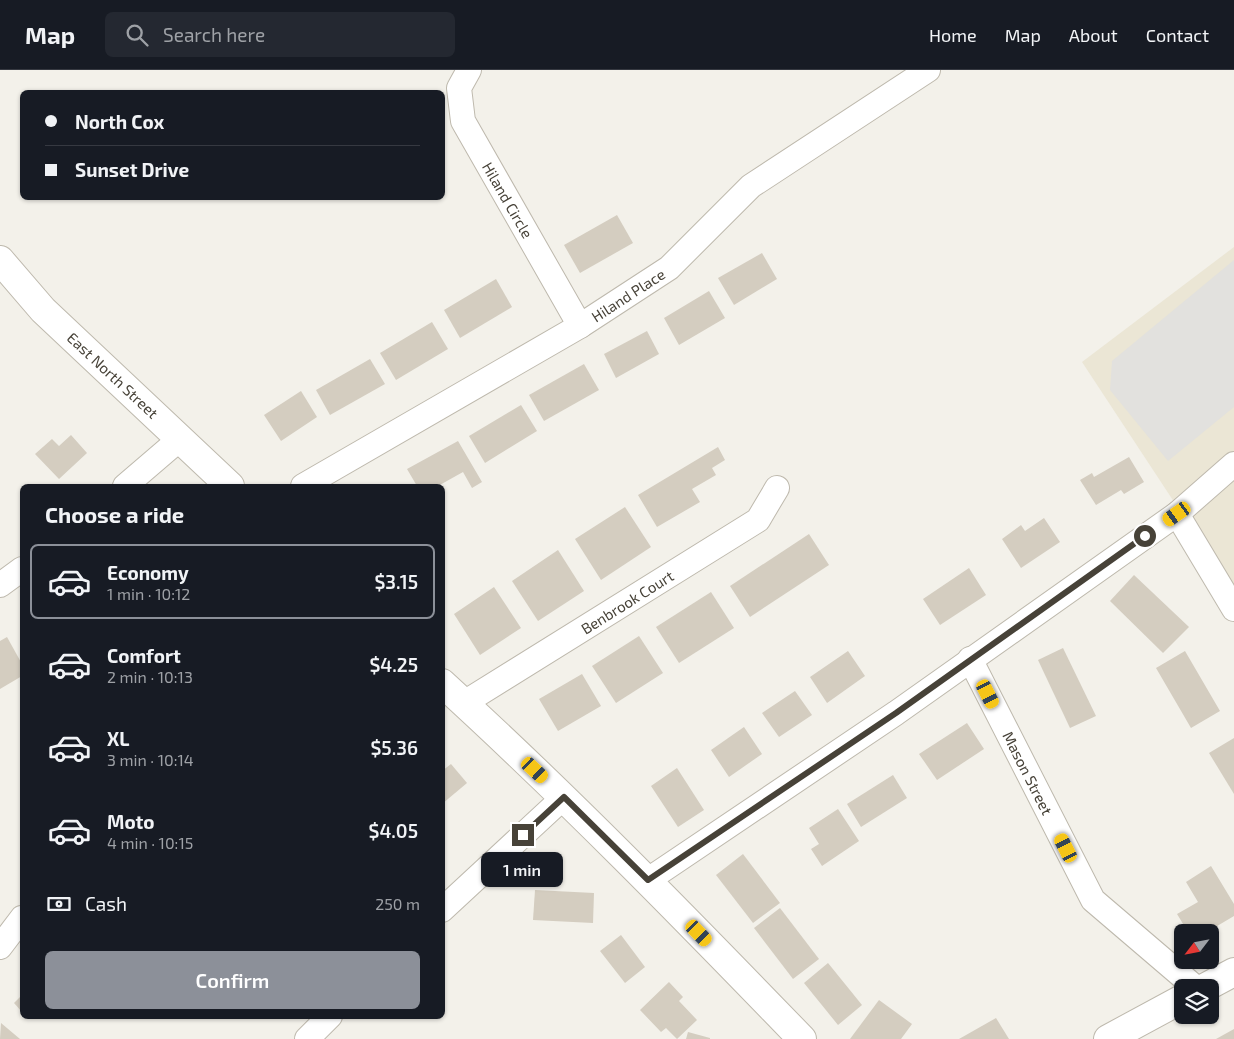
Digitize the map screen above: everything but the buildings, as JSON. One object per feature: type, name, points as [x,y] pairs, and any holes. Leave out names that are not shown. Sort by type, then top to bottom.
[{"type":"street","name":"Hiland Circle","points":[[469,70],[459,88],[463,121],[580,326]]},
{"type":"street","name":"Hiland Place","points":[[306,484],[580,326],[669,268],[751,186],[928,70]]},
{"type":"street","name":"East North Street","points":[[0,260],[43,310],[228,484]]},
{"type":"street","points":[[127,484],[181,438]]},
{"type":"street","points":[[648,880],[896,713],[1177,514],[1234,464]]},
{"type":"street","name":"Benbrook Court","points":[[464,703],[758,520],[776,488]]},
{"type":"street","points":[[1177,514],[1234,609]]},
{"type":"street","points":[[0,585],[20,570]]},
{"type":"street","name":"Mason Street","points":[[970,659],[1093,900],[1185,979]]},
{"type":"street","points":[[445,686],[564,797],[648,880],[802,1039]]},
{"type":"street","points":[[445,907],[564,797]]},
{"type":"street","points":[[0,947],[20,921]]},
{"type":"street","points":[[1219,980],[1234,972]]},
{"type":"street","points":[[1108,1039],[1174,1003]]},
{"type":"street","points":[[307,1039],[327,1019]]},
{"type":"shaded area","points":[[1234,247],[1234,593],[1082,362]]},
{"type":"shaded area","points":[[1234,260],[1234,407],[1168,461],[1110,390],[1112,361]]},
{"type":"route","points":[[523,835],[564,797],[648,880],[896,713],[1145,536]]}]
